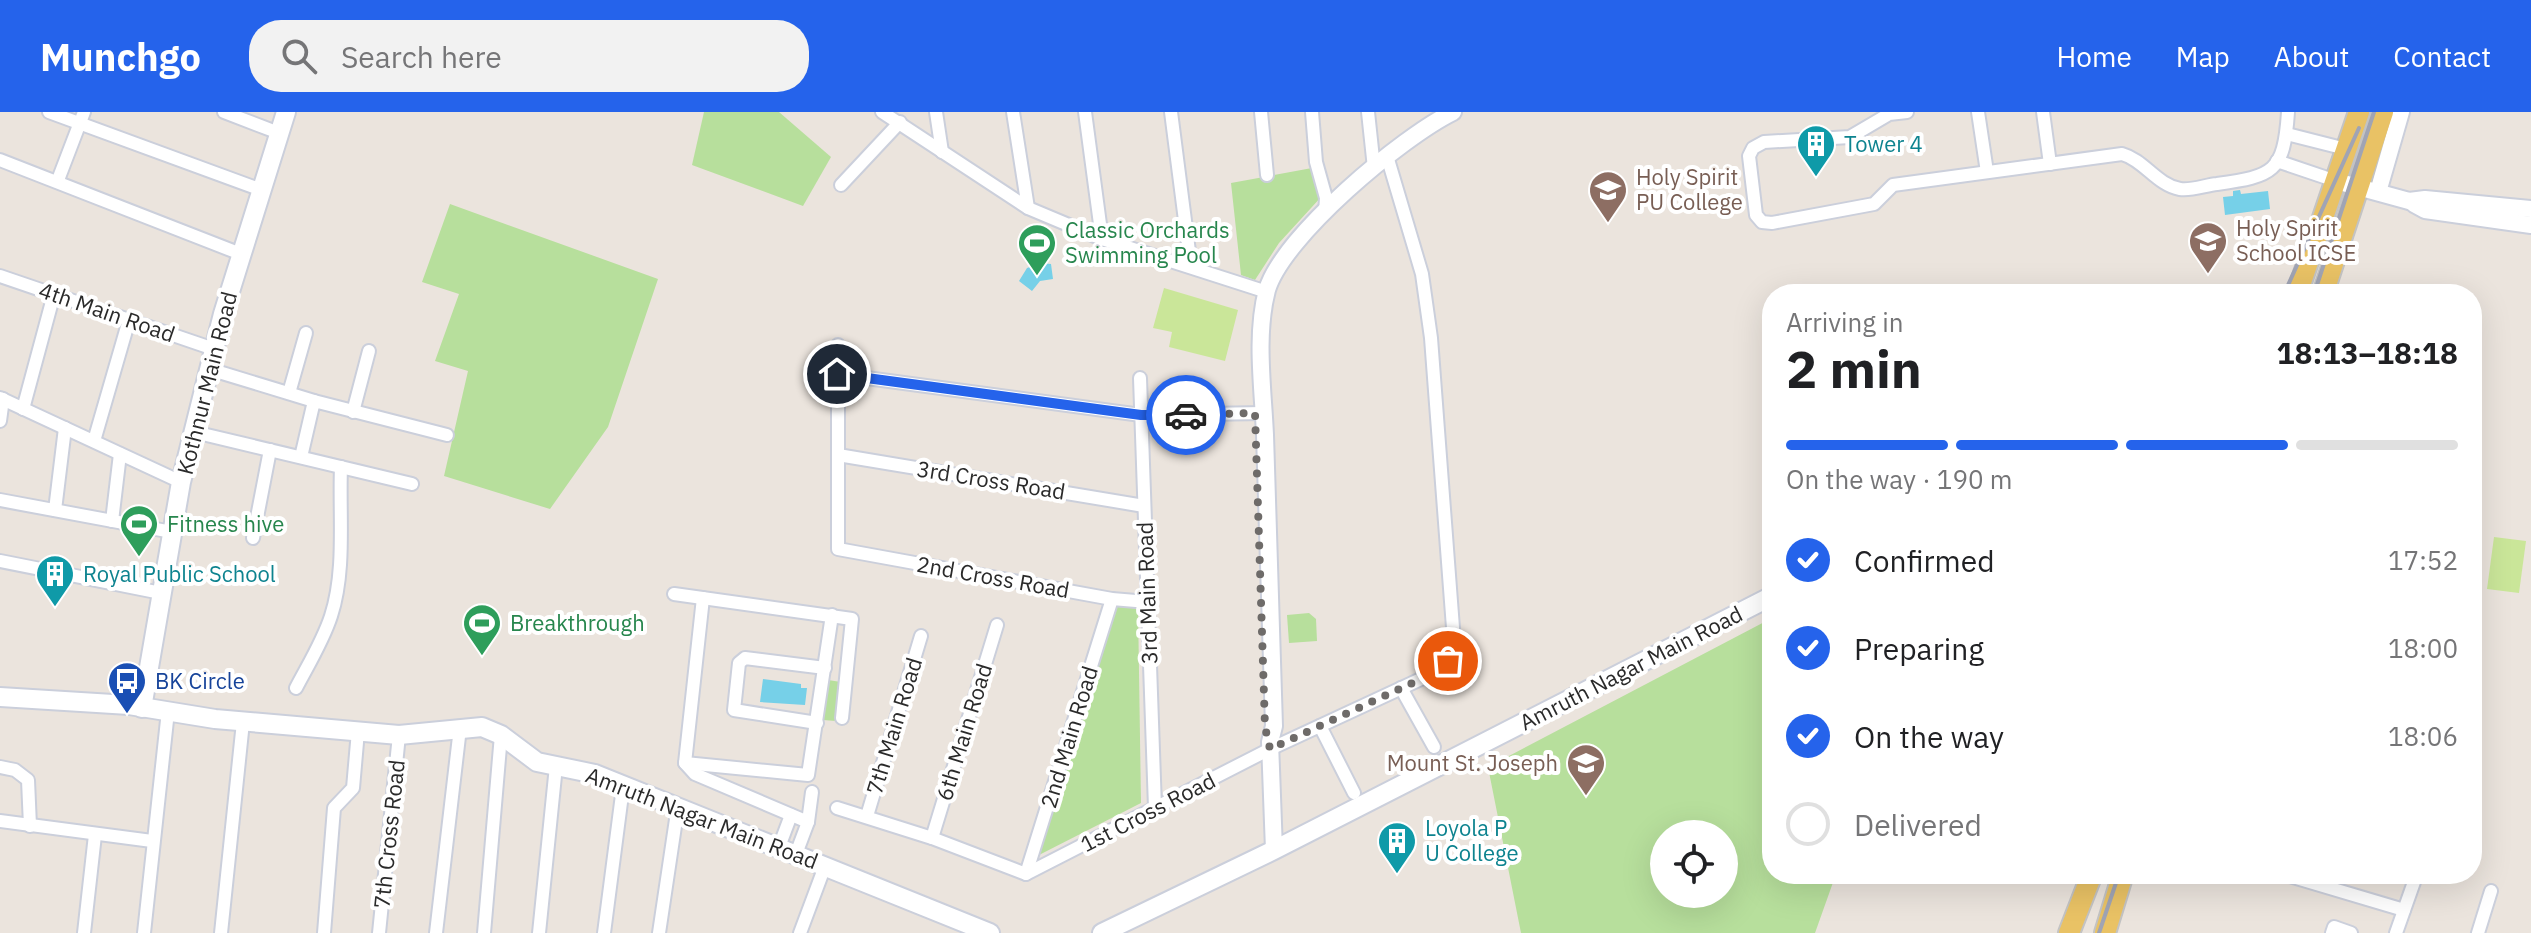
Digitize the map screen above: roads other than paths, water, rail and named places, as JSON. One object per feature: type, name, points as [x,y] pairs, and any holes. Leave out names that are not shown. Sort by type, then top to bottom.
[{"type":"main road","name":"Kothnur Main Road","points":[[142,708],[181,482],[259,189],[286,112]]},
{"type":"main road","points":[[2300,284],[2359,112]]},
{"type":"main road","points":[[2326,284],[2383,112]]},
{"type":"main road","name":"Amruth Nagar Main Road","points":[[1102,933],[1274,850],[1762,601]]},
{"type":"main road","name":"Amruth Nagar Main Road","points":[[0,687],[31,697]]},
{"type":"main road","name":"Amruth Nagar Main Road","points":[[0,697],[31,697],[243,722],[399,735],[482,727],[501,735],[526,757],[595,774],[990,933]]},
{"type":"main road","points":[[2069,933],[2088,884]]},
{"type":"main road","points":[[2105,933],[2120,884]]},
{"type":"street","points":[[49,112],[82,118],[259,189]]},
{"type":"street","points":[[224,112],[279,133]]},
{"type":"street","points":[[882,112],[1028,208],[1102,239],[1263,291]]},
{"type":"street","points":[[936,112],[942,152]]},
{"type":"street","points":[[1013,112],[1028,208]]},
{"type":"street","points":[[1085,112],[1102,239]]},
{"type":"street","points":[[1171,112],[1191,267]]},
{"type":"street","points":[[1261,112],[1267,175]]},
{"type":"street","points":[[1312,112],[1316,162],[1326,206]]},
{"type":"street","points":[[1368,112],[1378,161]]},
{"type":"street","points":[[1274,850],[1270,745],[1265,727],[1260,413],[1254,326],[1263,291],[1283,245],[1433,112]]},
{"type":"street","points":[[1378,161],[1419,131],[1453,112]]},
{"type":"street","points":[[1907,112],[1889,114],[1850,137],[1764,142],[1753,148],[1749,156],[1756,215],[1762,222],[1772,223],[1874,204],[1893,185],[2122,154],[2133,157],[2163,181],[2181,189],[2260,178],[2277,161],[2287,134],[2288,112]]},
{"type":"street","points":[[1978,112],[1987,172]]},
{"type":"street","points":[[2043,112],[2050,164]]},
{"type":"street","points":[[2378,192],[2401,112]]},
{"type":"street","points":[[58,180],[82,118]]},
{"type":"street","points":[[841,185],[900,122]]},
{"type":"street","points":[[2287,134],[2346,149]]},
{"type":"street","points":[[0,160],[58,180],[241,254]]},
{"type":"street","name":"1st Cross Road","points":[[1026,874],[1270,745],[1320,726],[1436,672],[1448,661],[1454,641],[1431,338],[1422,274],[1378,161]]},
{"type":"street","points":[[2277,161],[2409,201],[2425,210],[2531,225]]},
{"type":"street","points":[[2409,201],[2425,199],[2531,209]]},
{"type":"street","name":"4th Main Road","points":[[0,276],[214,349]]},
{"type":"street","points":[[23,409],[54,294]]},
{"type":"street","points":[[94,441],[129,320]]},
{"type":"street","points":[[289,393],[306,333]]},
{"type":"street","points":[[838,345],[838,455]]},
{"type":"street","points":[[353,412],[369,351]]},
{"type":"street","points":[[209,369],[353,412],[447,435]]},
{"type":"street","points":[[837,374],[1141,415],[1260,413]]},
{"type":"street","name":"3rd Main Road","points":[[1140,378],[1155,808]]},
{"type":"street","points":[[0,421],[2,399],[181,482]]},
{"type":"street","points":[[301,457],[314,401]]},
{"type":"street","points":[[55,510],[65,428]]},
{"type":"street","points":[[194,432],[412,484]]},
{"type":"street","points":[[253,538],[270,450]]},
{"type":"street","points":[[112,521],[120,454]]},
{"type":"street","name":"3rd Cross Road","points":[[838,455],[1144,506]]},
{"type":"street","name":"2nd Cross Road","points":[[838,455],[838,549],[1112,599],[1148,602]]},
{"type":"street","points":[[296,688],[322,640],[337,591],[341,567],[341,467]]},
{"type":"street","points":[[0,500],[172,532]]},
{"type":"street","points":[[0,561],[161,593]]},
{"type":"street","points":[[674,594],[852,619],[842,718]]},
{"type":"street","points":[[703,598],[685,763],[695,774],[808,822]]},
{"type":"street","name":"2nd Main Road","points":[[1026,874],[1112,599]]},
{"type":"street","points":[[685,763],[808,775],[832,615]]},
{"type":"street","name":"6th Main Road","points":[[932,838],[997,625]]},
{"type":"street","name":"7th Main Road","points":[[867,816],[921,636]]},
{"type":"street","points":[[817,723],[734,710],[739,663],[745,658],[825,668]]},
{"type":"street","points":[[1401,688],[1434,747]]},
{"type":"street","points":[[144,933],[168,711]]},
{"type":"street","points":[[221,933],[243,722]]},
{"type":"street","points":[[1320,726],[1354,793]]},
{"type":"street","points":[[436,933],[460,728]]},
{"type":"street","points":[[324,933],[334,808],[353,788],[358,731]]},
{"type":"street","name":"7th Cross Road","points":[[379,933],[399,735]]},
{"type":"street","points":[[484,933],[501,735]]},
{"type":"street","points":[[539,933],[556,766]]},
{"type":"street","points":[[0,767],[15,770],[28,780],[30,826]]},
{"type":"street","points":[[604,933],[623,787]]},
{"type":"street","points":[[787,850],[808,822],[812,792]]},
{"type":"street","points":[[659,933],[678,806]]},
{"type":"street","points":[[837,808],[932,838],[1026,874]]},
{"type":"street","points":[[787,850],[791,815]]},
{"type":"street","points":[[0,821],[152,841]]},
{"type":"street","points":[[84,933],[95,835]]},
{"type":"street","points":[[800,933],[825,866]]},
{"type":"street","points":[[2317,884],[2404,910]]},
{"type":"street","points":[[2396,933],[2413,884]]},
{"type":"street","points":[[2478,933],[2491,891]]},
{"type":"street","points":[[2332,933],[2334,927],[2351,933]]},
{"type":"water","points":[[2240,190],[2241,194],[2268,191],[2270,209],[2225,215],[2223,197],[2233,196],[2233,191]]},
{"type":"water","name":"Classic Orchards Swimming Pool","points":[[1041,263],[1051,264],[1053,279],[1040,281],[1032,291],[1019,281],[1027,268]]},
{"type":"water","points":[[763,679],[801,684],[801,688],[807,688],[805,705],[760,702]]},
{"type":"railway","points":[[2317,284],[2374,112]]},
{"type":"railway","points":[[2289,284],[2359,128]]},
{"type":"railway","points":[[2099,933],[2116,884]]},
{"type":"place","name":"Tower 4","points":[[1816,178]]},
{"type":"place","name":"Holy Spirit PU College","points":[[1608,224]]},
{"type":"place","name":"Holy Spirit School ICSE","points":[[2208,275]]},
{"type":"place","name":"Classic Orchards Swimming Pool","points":[[1037,277]]},
{"type":"place","name":"Fitness hive","points":[[139,558]]},
{"type":"place","name":"Royal Public School","points":[[55,608]]},
{"type":"place","name":"Breakthrough","points":[[482,657]]},
{"type":"place","name":"BK Circle","points":[[127,715]]},
{"type":"place","name":"Mount St. Joseph","points":[[1586,797]]},
{"type":"place","name":"Loyola P U College","points":[[1397,875]]}]
